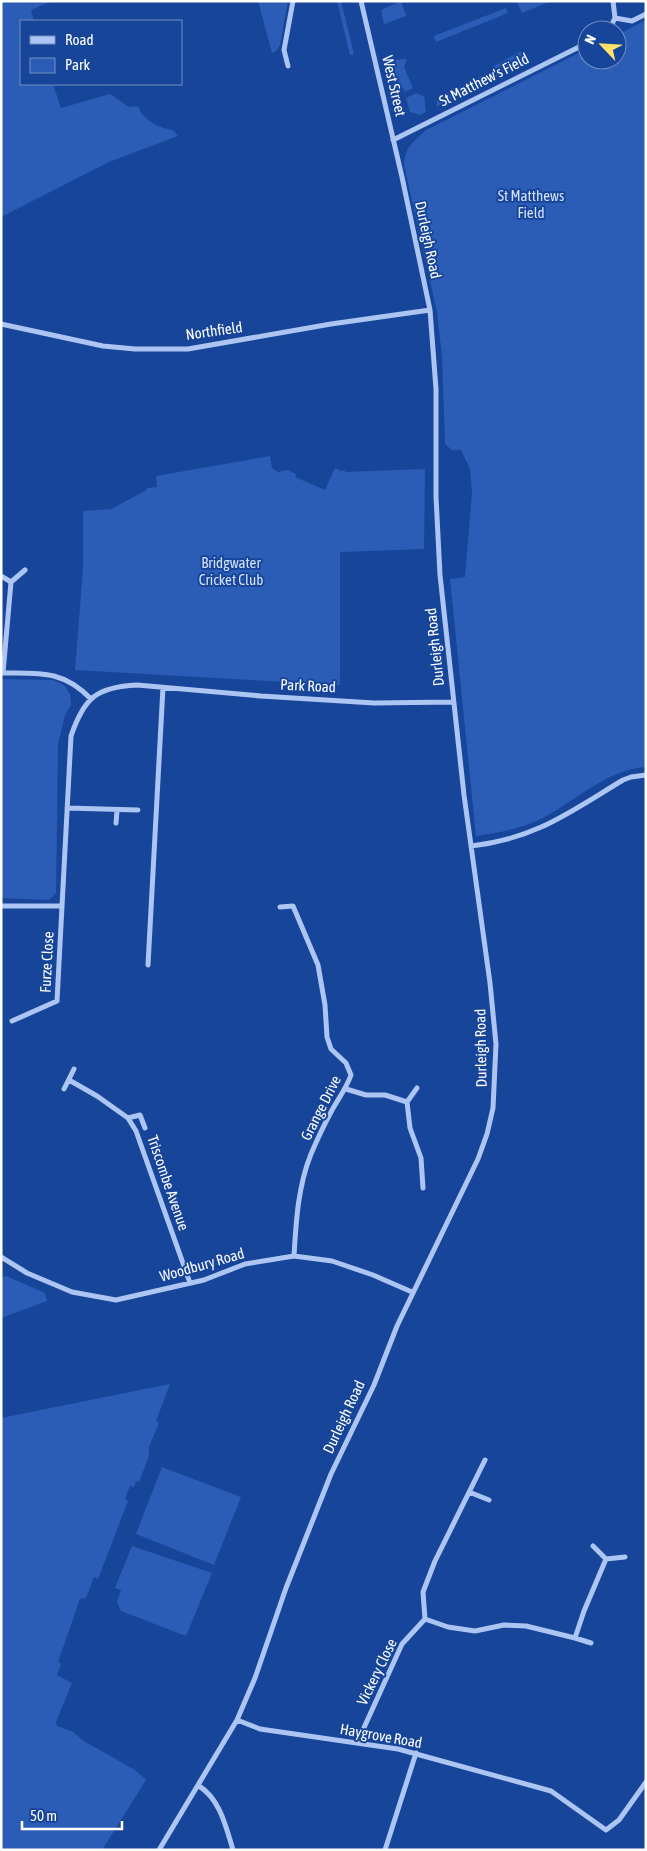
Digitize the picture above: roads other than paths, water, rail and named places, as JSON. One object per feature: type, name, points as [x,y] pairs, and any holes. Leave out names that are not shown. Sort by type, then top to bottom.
[{"type":"street","points":[[288,66],[284,50],[293,1]]},
{"type":"street","name":"West Street","points":[[361,1],[402,177]]},
{"type":"street","points":[[612,1],[615,18],[632,21],[646,14]]},
{"type":"street","name":"St Matthew's Field","points":[[393,140],[577,48]]},
{"type":"street","name":"Durleigh Road","points":[[159,1850],[237,1720],[286,1588],[332,1474],[374,1385],[412,1292],[478,1159],[487,1134],[493,1108],[496,1044],[490,983],[470,846],[440,575],[436,497],[436,390],[430,310],[402,177]]},
{"type":"street","name":"Northfield","points":[[1,324],[103,346],[135,349],[188,349],[331,324],[430,310]]},
{"type":"street","points":[[26,570],[11,582],[2,673],[58,676],[81,689],[91,699]]},
{"type":"street","points":[[1,576],[11,582]]},
{"type":"street","name":"Park Road","points":[[91,699],[104,690],[116,686],[163,687],[261,696],[374,703],[453,702]]},
{"type":"street","points":[[148,965],[163,687]]},
{"type":"street","name":"Furze Close","points":[[12,1020],[57,1001],[70,736],[82,708],[91,699]]},
{"type":"street","points":[[470,846],[521,836],[550,824],[624,780],[646,775]]},
{"type":"street","points":[[67,808],[117,811],[138,810]]},
{"type":"street","points":[[116,823],[117,811]]},
{"type":"street","points":[[1,906],[62,906]]},
{"type":"street","name":"Grange Drive","points":[[280,907],[293,906],[318,965],[325,1005],[327,1037],[331,1049],[346,1063],[351,1075],[346,1089],[332,1110],[311,1155],[301,1193],[294,1256]]},
{"type":"street","points":[[64,1089],[74,1069]]},
{"type":"street","points":[[69,1080],[98,1096],[128,1118]]},
{"type":"street","points":[[417,1088],[407,1102],[410,1128],[421,1158],[423,1188]]},
{"type":"street","points":[[346,1089],[366,1095],[385,1095],[407,1102]]},
{"type":"street","name":"Triscombe Avenue","points":[[145,1128],[140,1115],[128,1118],[136,1131],[190,1283]]},
{"type":"street","name":"Woodbury Road","points":[[1,1257],[27,1273],[72,1292],[116,1300],[204,1280],[245,1264],[294,1256],[332,1261],[373,1275],[412,1292]]},
{"type":"street","points":[[485,1460],[434,1561],[423,1592],[425,1619],[448,1627],[475,1631],[504,1626],[526,1626],[591,1643]]},
{"type":"street","points":[[469,1492],[489,1500]]},
{"type":"street","points":[[593,1546],[606,1559]]},
{"type":"street","points":[[606,1559],[625,1557]]},
{"type":"street","points":[[575,1638],[606,1559]]},
{"type":"street","name":"Vickery Close","points":[[358,1743],[402,1644],[425,1619]]},
{"type":"street","name":"Haygrove Road","points":[[237,1720],[260,1729],[416,1753],[520,1782],[552,1792],[606,1830],[619,1820],[646,1782]]},
{"type":"street","points":[[385,1850],[416,1753]]},
{"type":"street","points":[[199,1786],[207,1791],[216,1801],[233,1850]]},
{"type":"park label","name":"St Matthews Field","points":[[531,204]]},
{"type":"park label","name":"Bridgwater Cricket Club","points":[[231,572]]}]
